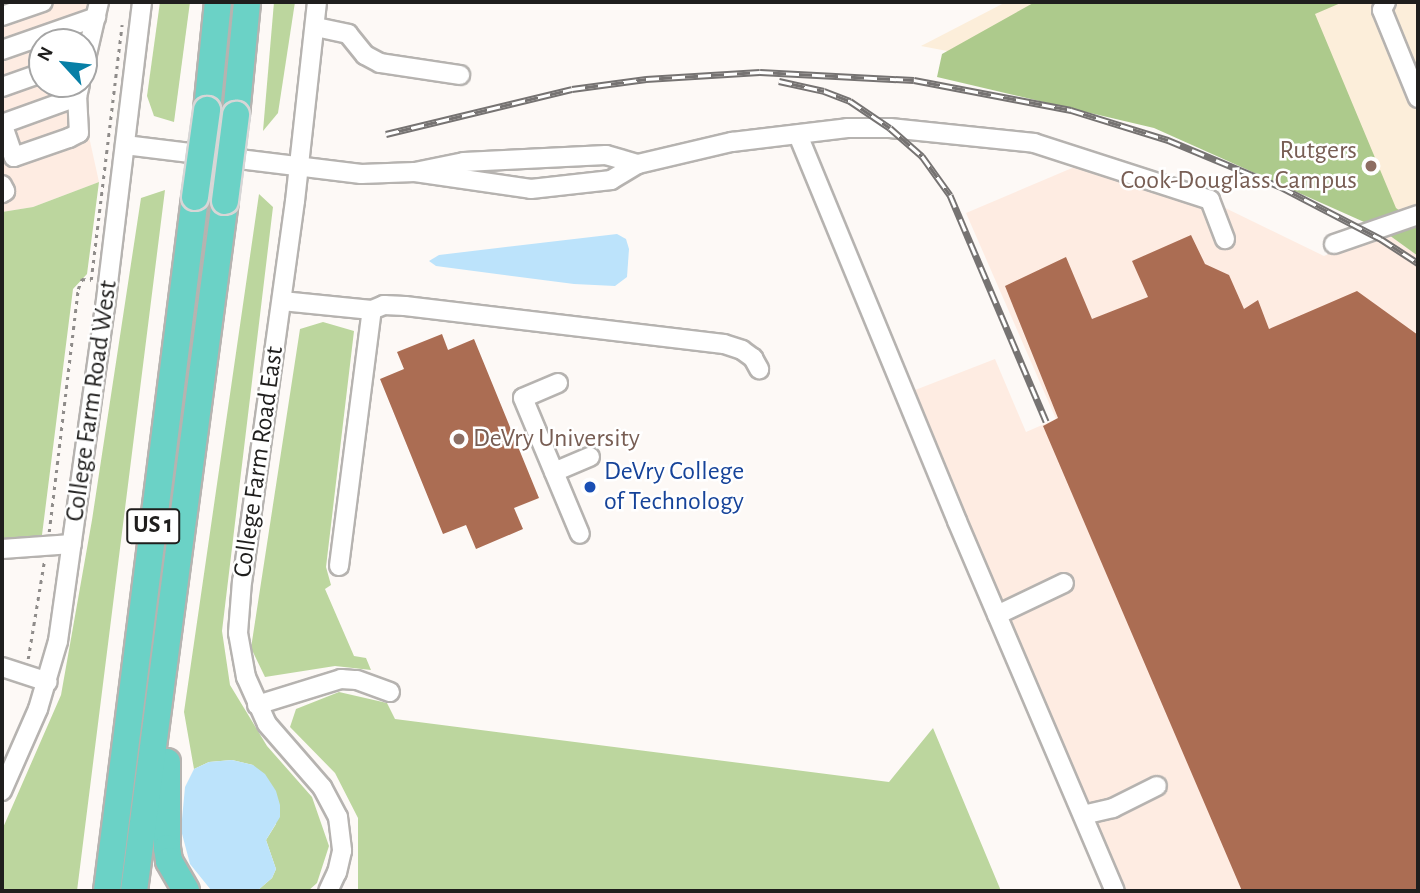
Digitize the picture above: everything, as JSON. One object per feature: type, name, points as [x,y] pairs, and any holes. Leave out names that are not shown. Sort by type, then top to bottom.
[{"type":"highway","name":"US 1","points":[[107,891],[207,110],[218,2]]},
{"type":"highway","name":"US 1","points":[[134,891],[236,115],[247,2]]},
{"type":"highway","points":[[176,566],[176,682],[164,808],[169,861],[186,891]]},
{"type":"highway","points":[[101,891],[111,854]]},
{"type":"street","points":[[2,16],[43,2]]},
{"type":"street","name":"College Farm Road West","points":[[2,791],[48,682],[58,641],[142,2]]},
{"type":"street","name":"College Farm Road East","points":[[317,2],[282,301],[238,618],[242,662],[257,705],[275,736],[321,787],[338,817],[342,852],[328,891]]},
{"type":"street","points":[[1386,2],[1382,10],[1418,98]]},
{"type":"street","points":[[2,50],[98,10]]},
{"type":"street","points":[[93,28],[98,10]]},
{"type":"street","points":[[316,27],[348,34],[365,55],[380,63],[460,75]]},
{"type":"street","points":[[2,88],[28,78]]},
{"type":"street","points":[[60,98],[2,123],[14,157],[79,133],[79,98]]},
{"type":"street","points":[[415,172],[531,189],[611,180],[638,164],[732,142],[846,128],[890,128],[1034,143],[1210,200],[1225,239]]},
{"type":"street","points":[[798,135],[1115,891]]},
{"type":"street","points":[[125,145],[361,174],[415,172],[464,162],[606,155],[638,164]]},
{"type":"street","points":[[2,185],[5,191],[2,192]]},
{"type":"street","points":[[1334,244],[1418,215]]},
{"type":"street","points":[[282,301],[372,310],[384,305],[405,306],[724,344],[742,350],[752,358],[759,369]]},
{"type":"street","points":[[339,566],[372,310]]},
{"type":"street","points":[[558,383],[523,398],[580,534]]},
{"type":"street","points":[[554,472],[590,457]]},
{"type":"street","points":[[2,549],[72,544]]},
{"type":"street","points":[[997,615],[1064,583]]},
{"type":"street","points":[[2,667],[48,682]]},
{"type":"street","points":[[257,705],[341,679],[357,680],[390,692]]},
{"type":"street","points":[[1083,815],[1112,807],[1157,786]]},
{"type":"path","points":[[24,674],[47,545],[64,425],[63,409],[78,289],[82,279],[91,280],[124,14]]},
{"type":"shaded area","points":[[2,2],[108,2],[98,49],[98,28],[28,28],[28,98],[87,98],[84,114],[99,182],[33,207],[2,212]]},
{"type":"shaded area","name":"Rutgers Cook-Douglass Campus","points":[[1006,2],[1418,2],[1418,227],[1230,105],[921,46]]},
{"type":"shaded area","points":[[1098,157],[1176,184],[1324,256],[1382,230],[1418,256],[1418,891],[1124,891],[910,392],[995,359],[1026,432],[1056,419],[966,213]]},
{"type":"green space","points":[[160,2],[190,2],[174,122],[154,116],[147,96]]},
{"type":"green space","points":[[274,2],[295,2],[278,113],[263,131]]},
{"type":"green space","name":"Rutgers Cook-Douglass Campus","points":[[1035,2],[1343,2],[1315,14],[1396,208],[1418,224],[1418,256],[1382,230],[1154,128],[937,77],[942,54]]},
{"type":"green space","points":[[99,182],[87,274],[73,289],[42,535],[2,542],[2,212],[33,207]]},
{"type":"green space","points":[[165,190],[77,891],[2,891],[2,830],[61,695],[92,520],[141,198]]},
{"type":"green space","points":[[259,194],[273,207],[222,631],[230,685],[267,746],[312,797],[329,846],[317,883],[308,891],[257,891],[272,878],[276,869],[266,840],[276,824],[253,765],[232,760],[209,762],[194,769],[184,712]]},
{"type":"green space","points":[[323,322],[354,331],[326,567],[331,585],[325,589],[354,656],[366,658],[371,670],[335,666],[265,677],[251,648],[300,329]]},
{"type":"green space","points":[[339,692],[387,703],[395,719],[889,782],[933,728],[1001,891],[358,891],[358,818],[335,773],[290,727],[296,709]]},
{"type":"water","points":[[617,234],[626,239],[629,249],[627,277],[615,286],[574,284],[436,266],[429,261],[439,255]]},
{"type":"water","points":[[232,760],[253,765],[265,774],[276,791],[280,805],[280,817],[266,840],[276,869],[272,878],[257,891],[211,890],[190,864],[181,830],[185,787],[194,769],[209,762]]},
{"type":"building","points":[[1191,235],[1205,264],[1229,275],[1244,309],[1258,300],[1269,329],[1357,291],[1418,335],[1418,891],[1242,891],[1043,426],[1058,418],[1005,286],[1066,257],[1092,319],[1148,297],[1132,261]]},
{"type":"building","name":"DeVry University","points":[[442,334],[448,350],[474,339],[539,498],[514,508],[523,529],[476,549],[466,525],[443,534],[380,379],[404,369],[397,352]]},
{"type":"railway","points":[[386,134],[572,89],[646,79],[760,72],[914,80],[1071,110],[1168,140],[1281,187],[1381,239],[1418,263]]},
{"type":"railway","points":[[779,81],[824,91],[850,101],[890,128],[922,156],[950,195],[1046,421]]},
{"type":"place","name":"Rutgers Cook-Douglass Campus","points":[[1371,166]]},
{"type":"place","name":"DeVry University","points":[[459,439]]},
{"type":"place","name":"DeVry College of Technology","points":[[590,487]]}]
